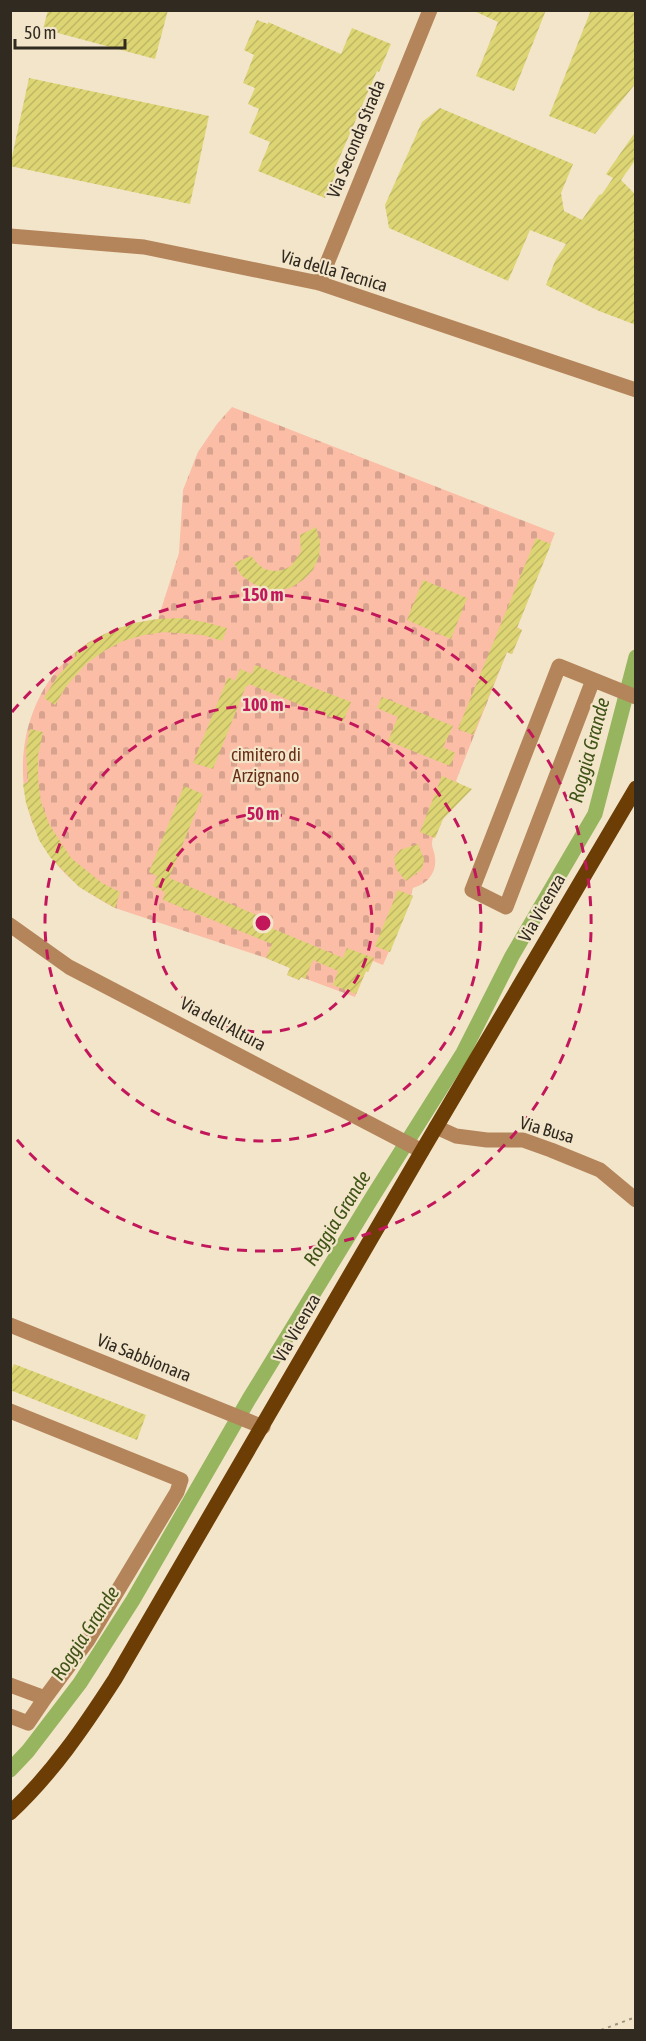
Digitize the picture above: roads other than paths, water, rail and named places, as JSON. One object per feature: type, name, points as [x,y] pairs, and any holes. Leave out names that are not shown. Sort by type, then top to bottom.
[{"type":"main road","name":"Via Vicenza","points":[[10,1813],[40,1783],[104,1697],[636,788]]},
{"type":"street","name":"Via Seconda Strada","points":[[319,283],[430,10]]},
{"type":"street","name":"Via della Tecnica","points":[[10,236],[144,247],[319,283],[636,390]]},
{"type":"street","points":[[594,680],[506,907],[472,890],[559,666],[618,689],[634,696]]},
{"type":"street","name":"Via dell'Altura","points":[[10,925],[69,967],[422,1151]]},
{"type":"street","name":"Via Busa","points":[[436,1127],[456,1136],[487,1140],[523,1140],[551,1149],[600,1170],[636,1200]]},
{"type":"street","name":"Via Sabbionara","points":[[10,1325],[262,1426]]},
{"type":"street","points":[[10,1411],[181,1480],[177,1492],[88,1640],[28,1723],[10,1716]]},
{"type":"street","points":[[10,1685],[45,1698]]},
{"type":"waterway","name":"Roggia Grande","points":[[10,1770],[28,1751],[80,1683],[133,1600],[249,1399],[463,1053],[512,956],[595,814],[636,657]]},
{"type":"park label","name":"cimitero di Arzignano","points":[[266,765]]}]
